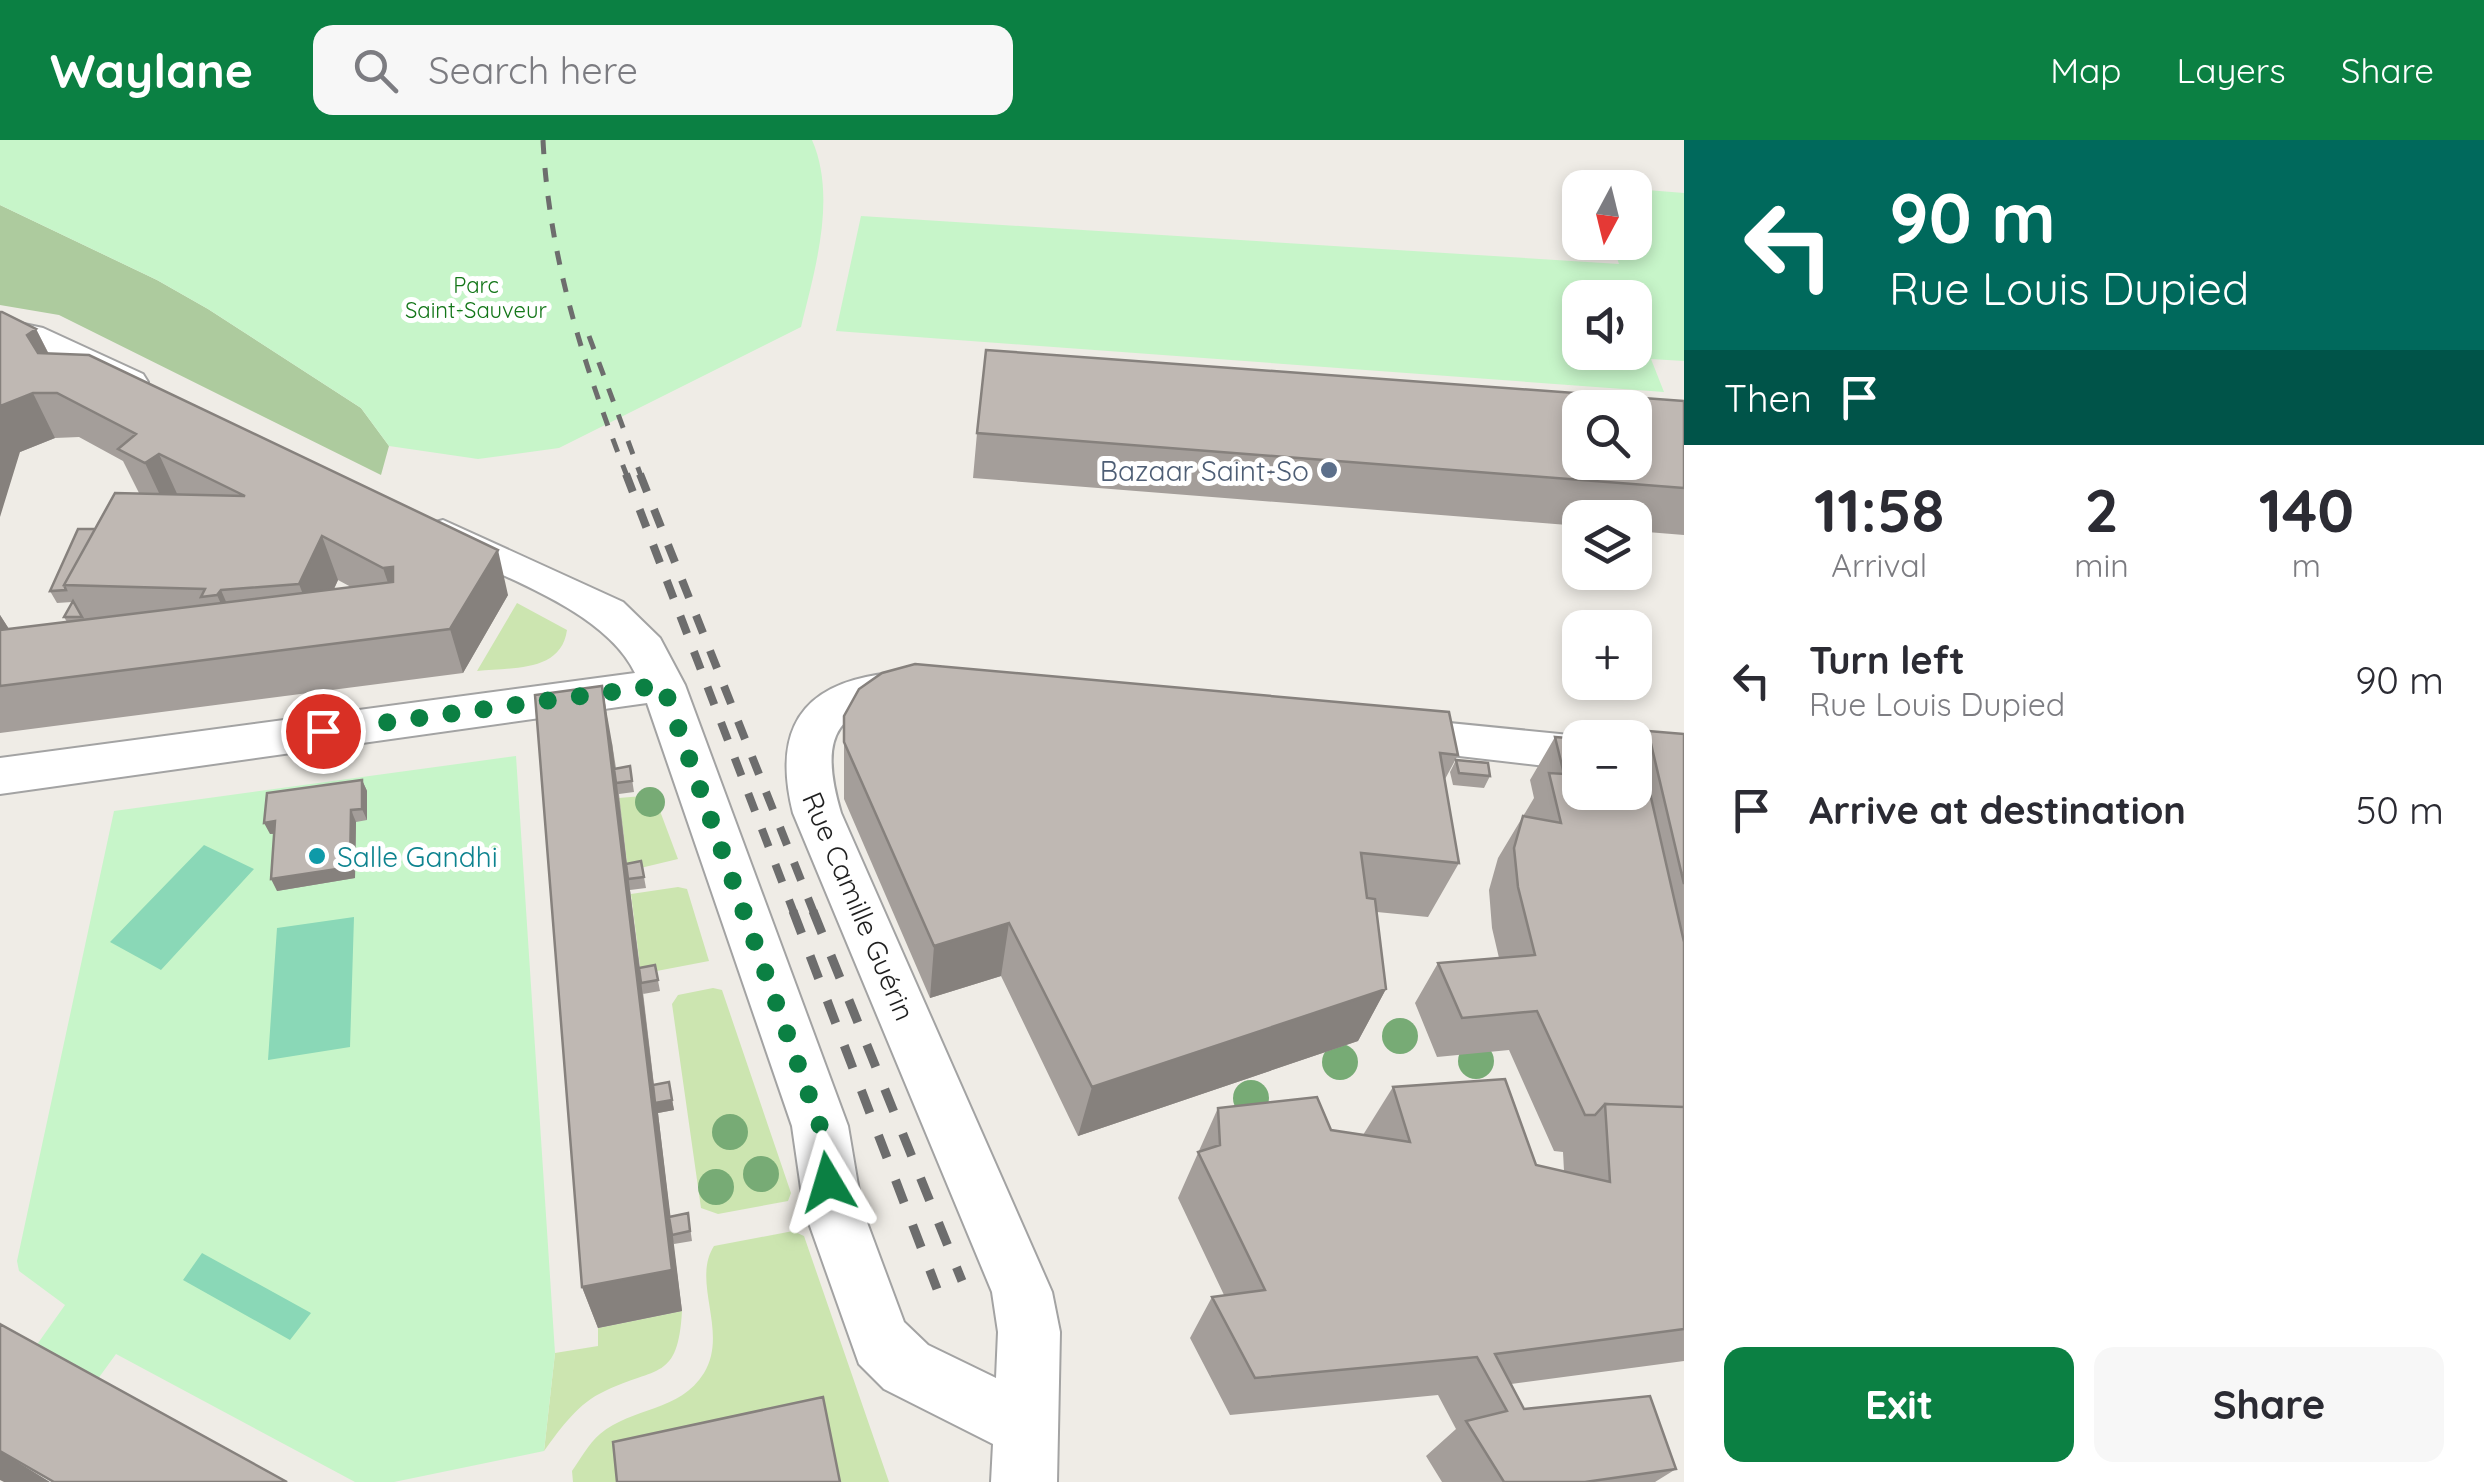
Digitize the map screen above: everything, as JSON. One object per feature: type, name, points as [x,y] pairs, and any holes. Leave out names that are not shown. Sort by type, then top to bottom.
[{"type":"street","points":[[0,330],[31,335],[156,395]]},
{"type":"street","points":[[404,514],[608,612],[644,649],[663,685],[820,1126],[833,1209],[881,1342],[906,1367],[1024,1454]]},
{"type":"street","points":[[0,776],[663,685]]},
{"type":"street","name":"Rue Camille Guérin","points":[[960,692],[899,687],[846,699],[814,727],[804,765],[818,813],[1022,1292],[1029,1332],[1024,1454]]},
{"type":"street","points":[[1348,730],[1562,752]]},
{"type":"green space","name":"Parc Saint-Sauveur","points":[[0,140],[812,140],[823,185],[821,233],[801,327],[559,448],[478,459],[389,446],[361,408],[208,309],[157,280],[0,205]]},
{"type":"green space","points":[[1652,190],[1684,193],[1684,361],[1652,359],[1652,280],[1562,280],[1562,370],[1652,370],[1652,362],[1664,392],[836,331],[861,216],[1619,264],[1618,260],[1652,260]]},
{"type":"green space","points":[[0,205],[157,280],[361,408],[389,446],[381,475],[59,315],[0,305]]},
{"type":"green space","points":[[517,603],[567,630],[563,644],[545,661],[519,668],[477,671]]},
{"type":"green space","points":[[516,756],[555,1353],[544,1451],[394,1482],[355,1482],[116,1354],[92,1387],[31,1353],[65,1305],[19,1271],[17,1261],[114,811]]},
{"type":"green space","points":[[654,795],[678,859],[628,871],[619,798]]},
{"type":"green space","points":[[204,845],[254,869],[161,970],[110,942]]},
{"type":"green space","points":[[687,889],[709,961],[641,974],[631,894]]},
{"type":"green space","points":[[354,917],[350,1047],[268,1060],[277,928]]},
{"type":"green space","points":[[713,988],[722,990],[791,1193],[788,1201],[718,1214],[701,1208],[672,1004],[678,995]]},
{"type":"green space","points":[[793,1231],[804,1236],[889,1482],[573,1482],[572,1471],[600,1434],[682,1395],[704,1373],[713,1341],[706,1275],[714,1246]]},
{"type":"green space","points":[[202,1253],[311,1313],[290,1340],[183,1280]]},
{"type":"green space","points":[[682,1311],[680,1334],[670,1360],[662,1368],[586,1402],[544,1451],[555,1353],[598,1346],[598,1328]]},
{"type":"building","points":[[0,312],[36,329],[27,335],[38,353],[89,355],[498,550],[450,629],[0,686],[0,630],[393,582],[393,567],[383,568],[322,536],[299,584],[221,590],[217,595],[201,597],[205,589],[64,585],[115,493],[245,496],[159,454],[145,463],[118,449],[136,434],[57,393],[33,393],[0,406]]},
{"type":"building","points":[[986,350],[1562,392],[1562,479],[977,433]]},
{"type":"building","points":[[1652,399],[1684,401],[1684,488],[1581,480],[1652,480]]},
{"type":"building","points":[[78,529],[95,529],[64,585],[66,590],[50,591]]},
{"type":"building","points":[[73,601],[82,617],[64,617]]},
{"type":"building","points":[[915,664],[1449,712],[1458,755],[1440,753],[1459,863],[1361,853],[1367,898],[1375,899],[1386,989],[1092,1087],[1009,923],[934,946],[844,742],[844,716],[859,689],[882,673]]},
{"type":"building","points":[[602,686],[672,1270],[582,1287],[535,695]]},
{"type":"building","points":[[1652,731],[1684,734],[1684,884],[1652,748]]},
{"type":"building","points":[[1555,737],[1562,738],[1562,766]]},
{"type":"building","points":[[1456,760],[1488,763],[1490,776],[1459,773]]},
{"type":"building","points":[[630,766],[632,781],[616,783],[614,769]]},
{"type":"building","points":[[1549,773],[1562,774],[1562,810],[1652,810],[1652,802],[1684,942],[1684,1107],[1605,1104],[1595,1115],[1585,1115],[1537,1011],[1462,1018],[1438,963],[1535,955],[1518,887],[1514,848],[1523,816],[1561,823]]},
{"type":"building","name":"Salle Gandhi","points":[[362,780],[362,809],[351,810],[350,867],[271,879],[275,821],[264,823],[267,793]]},
{"type":"building","points":[[641,861],[644,877],[628,879],[626,864]]},
{"type":"building","points":[[655,965],[658,980],[641,983],[639,968]]},
{"type":"building","points":[[1505,1079],[1536,1165],[1610,1182],[1605,1104],[1684,1107],[1684,1329],[1495,1354],[1524,1409],[1650,1396],[1676,1469],[1585,1482],[1504,1482],[1466,1421],[1507,1411],[1477,1357],[1255,1378],[1212,1297],[1265,1290],[1198,1152],[1220,1145],[1218,1108],[1317,1097],[1331,1130],[1410,1142],[1393,1087]]},
{"type":"building","points":[[669,1082],[672,1100],[655,1103],[653,1085]]},
{"type":"building","points":[[688,1213],[690,1231],[672,1235],[669,1217]]},
{"type":"building","points":[[0,1324],[287,1482],[54,1482],[0,1451]]},
{"type":"building","points":[[823,1397],[840,1482],[617,1482],[613,1442]]},
{"type":"railway","points":[[543,140],[553,227],[571,311],[627,476]]},
{"type":"railway","points":[[589,336],[641,476]]},
{"type":"railway","points":[[626,474],[794,913]]},
{"type":"railway","points":[[640,474],[814,913]]},
{"type":"railway","points":[[793,911],[937,1289]]},
{"type":"railway","points":[[813,911],[962,1281]]},
{"type":"place","name":"Bazaar Saint-So","points":[[1329,470]]},
{"type":"place","name":"Salle Gandhi","points":[[317,856]]},
{"type":"route","points":[[323,731],[663,685],[820,1126],[828,1182]]}]
